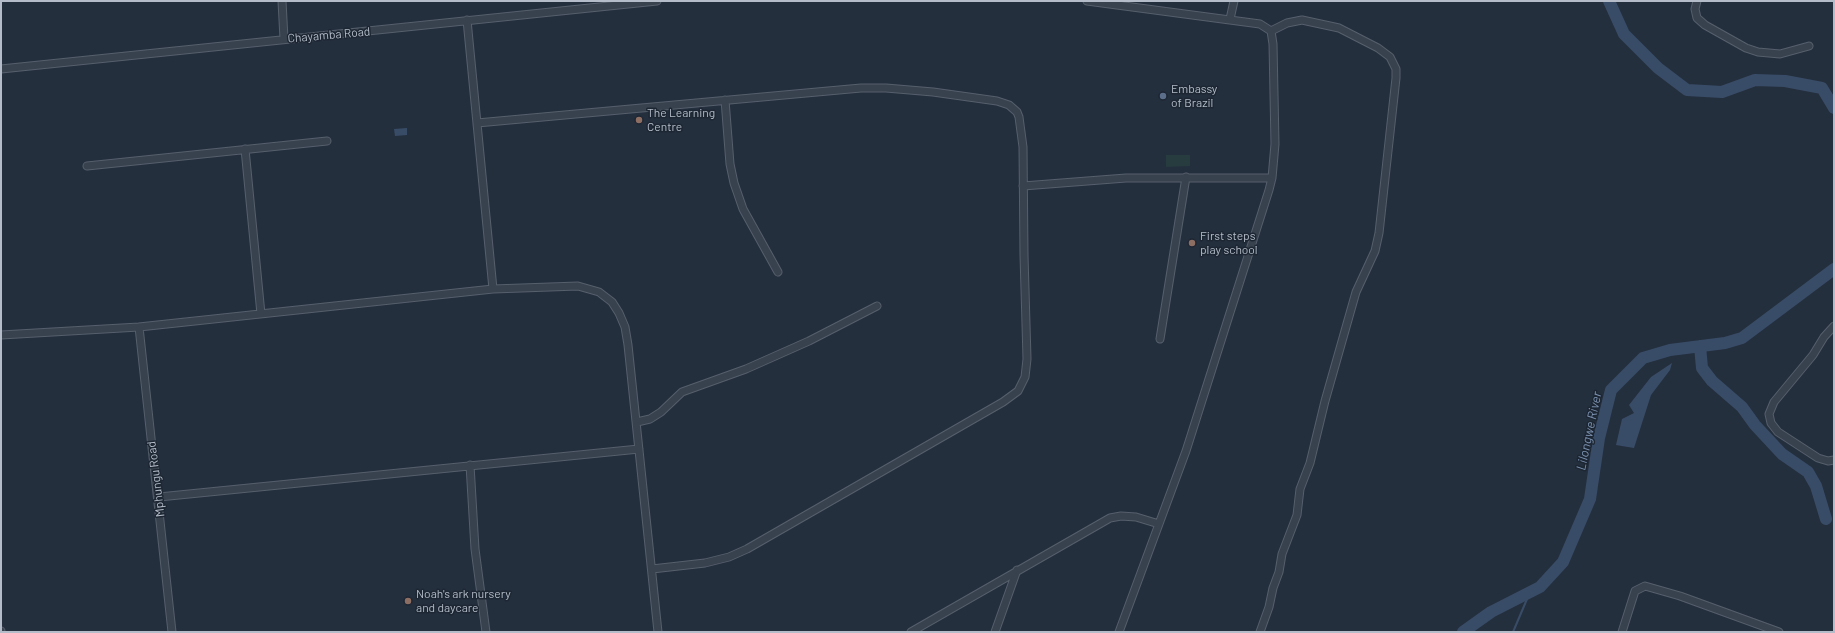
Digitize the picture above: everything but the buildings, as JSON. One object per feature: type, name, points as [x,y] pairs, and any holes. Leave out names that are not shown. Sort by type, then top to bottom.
[{"type":"street","points":[[282,1],[284,39]]},
{"type":"street","name":"Chayamba Road","points":[[1,69],[657,1]]},
{"type":"street","points":[[1088,1],[1260,24],[1271,31],[1273,44],[1276,144],[1272,178],[1258,228],[1186,451],[1119,632]]},
{"type":"street","points":[[1230,19],[1234,1]]},
{"type":"street","points":[[1697,1],[1697,18],[1705,25],[1746,48],[1772,54],[1792,52],[1809,46]]},
{"type":"street","points":[[467,20],[493,289]]},
{"type":"street","points":[[1260,632],[1279,572],[1282,554],[1297,515],[1300,489],[1310,463],[1325,402],[1356,292],[1375,251],[1379,233],[1396,78],[1395,63],[1390,57],[1378,48],[1339,28],[1302,20],[1287,23],[1271,31]]},
{"type":"street","points":[[477,123],[862,88],[886,88],[933,92],[1004,102],[1017,112],[1021,122],[1023,147],[1027,359],[1025,377],[1018,391],[1003,402],[747,549],[729,557],[705,563],[652,569]]},
{"type":"street","points":[[725,100],[730,164],[734,183],[743,209],[778,272]]},
{"type":"street","points":[[86,166],[327,141]]},
{"type":"street","points":[[245,149],[262,314]]},
{"type":"street","points":[[1023,186],[1089,180],[1186,177],[1272,178]]},
{"type":"street","points":[[1160,339],[1186,177]]},
{"type":"street","points":[[1,335],[139,327],[493,289],[578,286],[599,292],[612,302],[620,313],[625,327],[637,422],[658,632]]},
{"type":"street","points":[[637,422],[650,420],[661,412],[682,392],[746,369],[809,341],[877,306]]},
{"type":"street","points":[[1834,326],[1824,337],[1813,355],[1774,402],[1769,414],[1771,423],[1778,432],[1818,458],[1828,461],[1834,460]]},
{"type":"street","name":"Mphungu Road","points":[[139,327],[159,497],[172,632]]},
{"type":"street","points":[[159,497],[639,449]]},
{"type":"street","points":[[470,465],[475,549],[486,632]]},
{"type":"street","points":[[911,632],[1110,518],[1121,516],[1159,524]]},
{"type":"street","points":[[995,632],[1017,570]]},
{"type":"street","points":[[1622,632],[1635,591],[1645,586],[1680,596],[1779,632]]},
{"type":"green space","points":[[1166,155],[1190,155],[1190,166],[1166,167]]},
{"type":"water","points":[[407,128],[407,135],[395,136],[394,129]]},
{"type":"water","points":[[1672,363],[1670,370],[1651,395],[1634,448],[1616,445],[1622,419],[1634,413],[1629,405],[1651,377]]},
{"type":"waterway","points":[[1609,1],[1624,34],[1658,68],[1687,90],[1722,92],[1755,80],[1785,81],[1822,88],[1834,108]]},
{"type":"waterway","name":"Lilongwe River","points":[[1463,632],[1491,612],[1540,587],[1563,562],[1590,499],[1599,438],[1611,390],[1643,358],[1670,350],[1725,343],[1742,338],[1834,269]]},
{"type":"waterway","points":[[1700,346],[1702,368],[1712,381],[1742,407],[1755,425],[1782,454],[1808,472],[1816,486],[1826,519]]},
{"type":"waterway","points":[[1513,632],[1530,592]]},
{"type":"place","name":"Embassy of Brazil","points":[[1163,96]]},
{"type":"place","name":"The Learning Centre","points":[[639,120]]},
{"type":"place","name":"First steps play school","points":[[1192,243]]},
{"type":"place","name":"Noah's ark nursery and daycare","points":[[408,601]]}]
